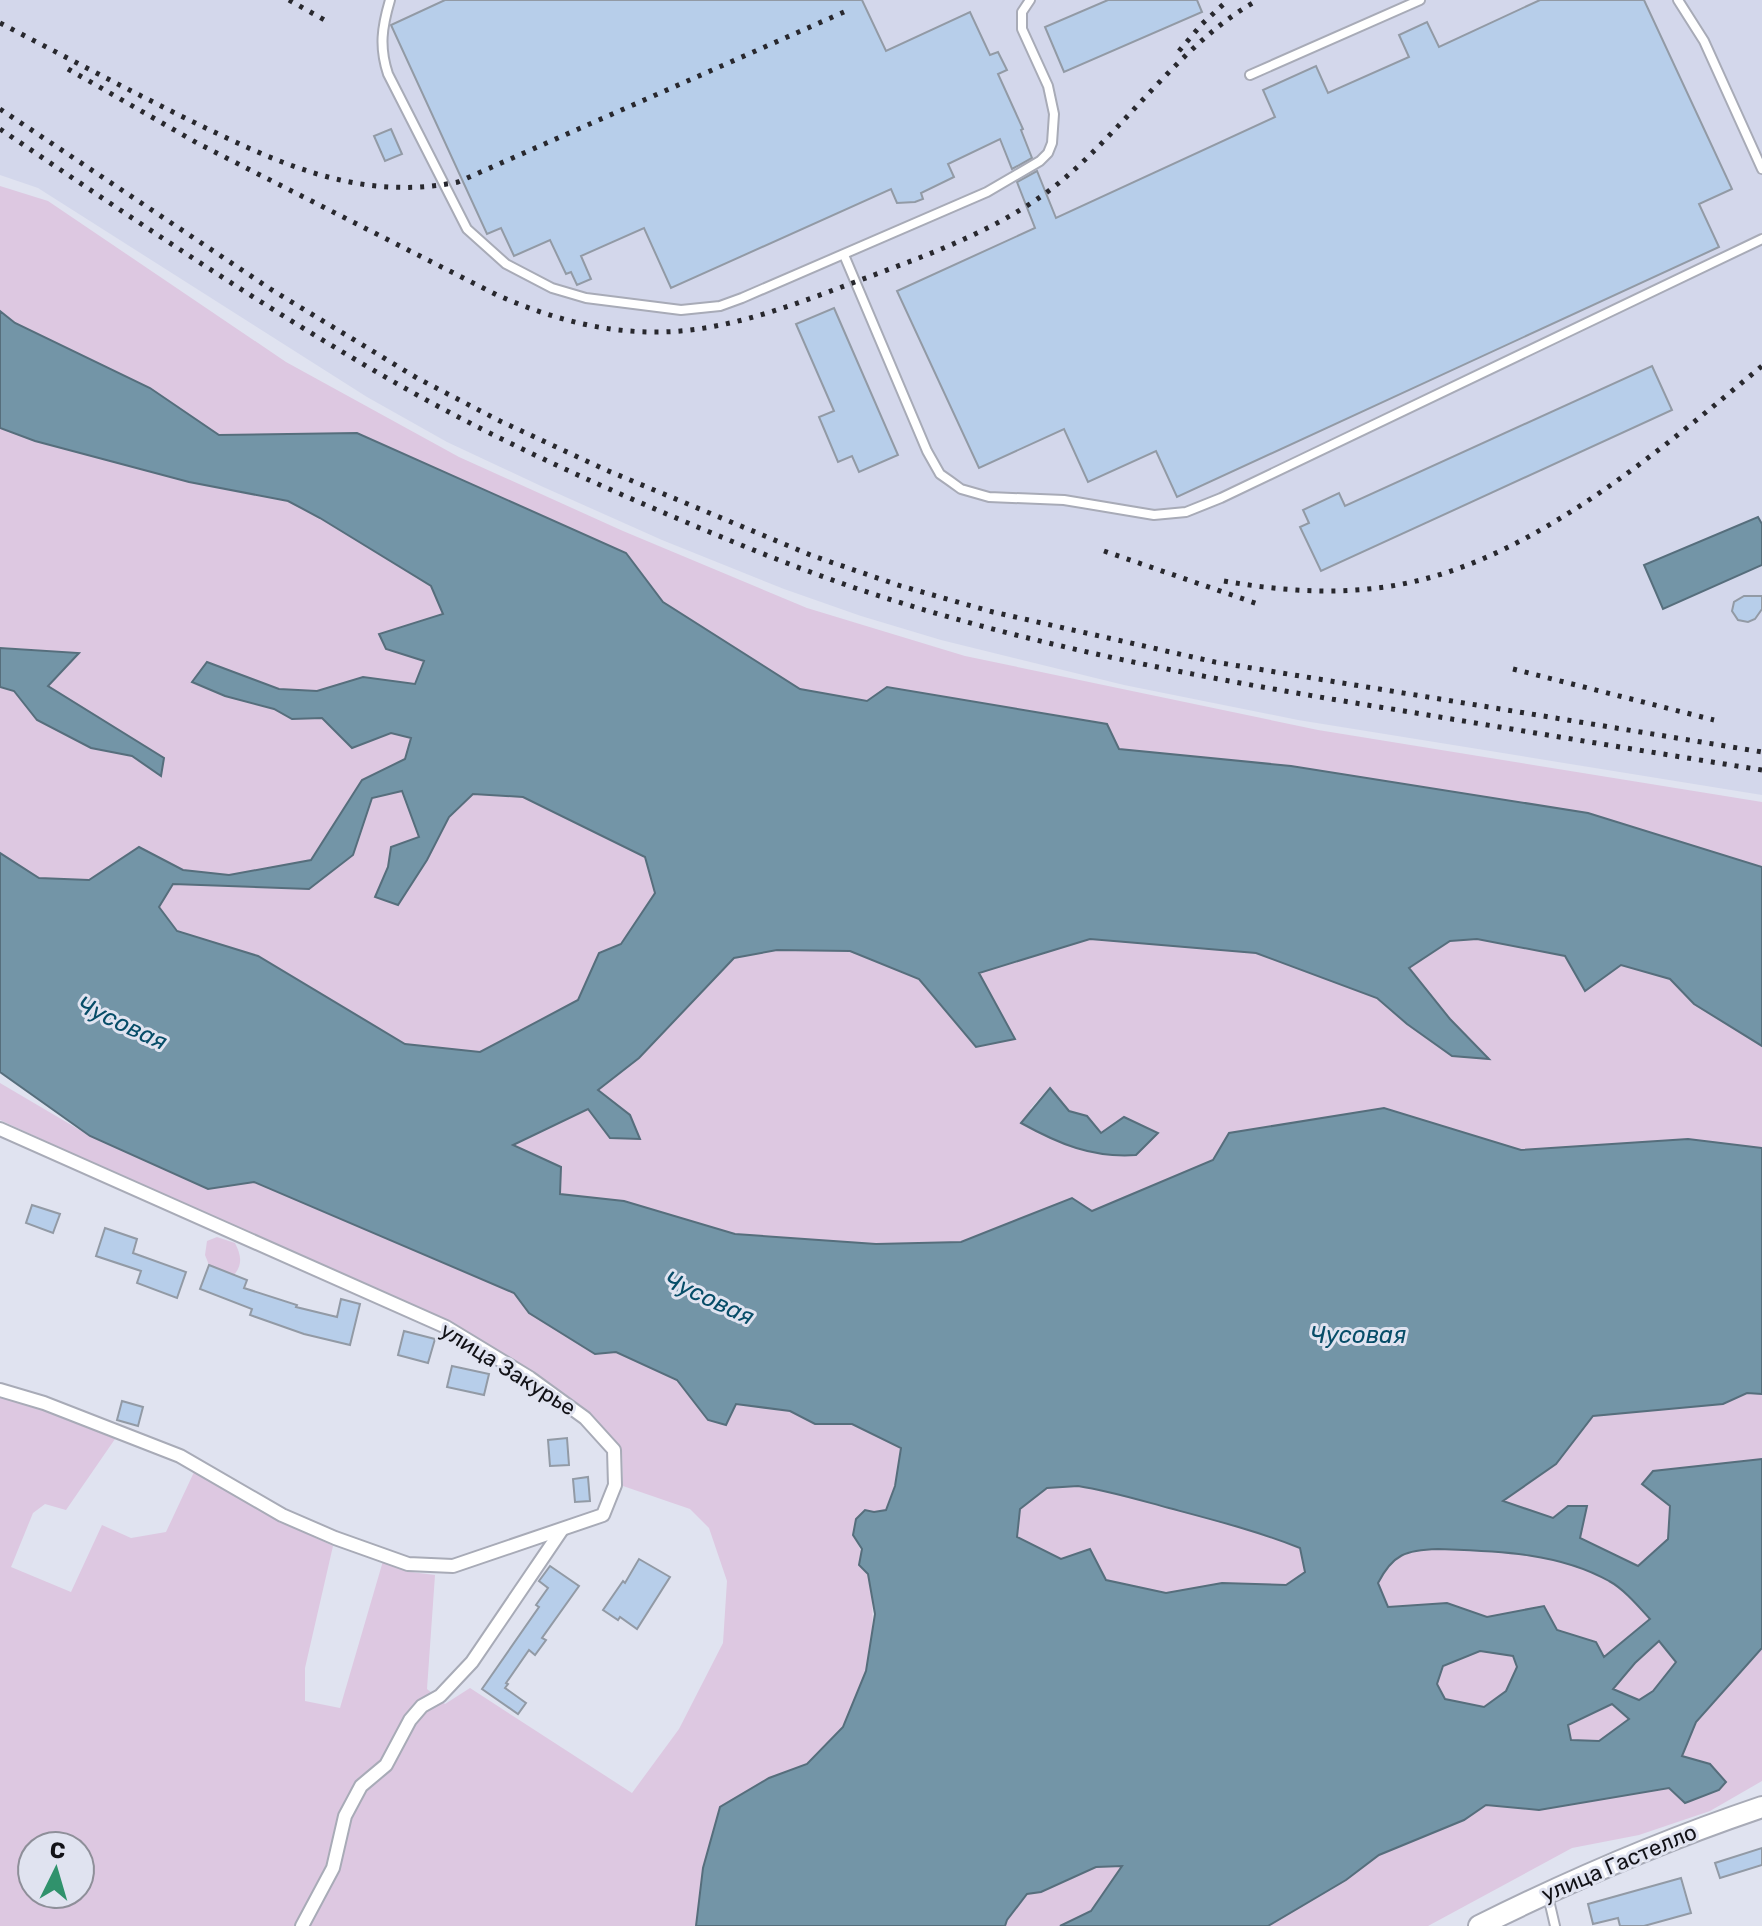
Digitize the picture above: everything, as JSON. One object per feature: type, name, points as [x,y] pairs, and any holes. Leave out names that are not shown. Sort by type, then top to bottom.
[{"type":"street","name":"улица Закурье","points":[[0,1129],[446,1327],[530,1378],[585,1418],[614,1450],[615,1485],[603,1515],[453,1566],[408,1564],[282,1515],[180,1456],[44,1403],[0,1390]]},
{"type":"street","points":[[302,1926],[333,1868],[345,1816],[361,1786],[386,1765],[410,1720],[422,1706],[440,1696],[472,1662],[561,1531]]},
{"type":"street","name":"улица Гастелло","points":[[1479,1926],[1547,1892],[1673,1837],[1762,1807]]},
{"type":"lane","points":[[390,0],[380,37],[381,55],[467,229],[506,264],[529,277],[586,298],[656,308],[699,310],[742,298],[987,192],[1025,172],[1048,153],[1054,129],[1052,100],[1020,20],[1030,0]]},
{"type":"lane","points":[[1250,75],[1420,0]]},
{"type":"lane","points":[[1678,0],[1704,41],[1762,169]]},
{"type":"lane","points":[[844,255],[927,451],[940,474],[961,489],[989,497],[1064,500],[1154,515],[1186,512],[1221,498],[1762,239]]},
{"type":"lane","points":[[1547,1892],[1555,1926]]},
{"type":"shaded area","points":[[0,0],[1762,0],[1762,795],[1298,720],[1124,685],[941,640],[784,589],[662,540],[541,486],[447,442],[367,397],[38,188],[0,175]]},
{"type":"shaded area","points":[[0,186],[48,201],[286,362],[459,457],[623,531],[807,608],[965,656],[1318,730],[1762,802],[1762,867],[1588,813],[1291,766],[1119,749],[1106,723],[887,687],[867,701],[800,689],[663,602],[626,553],[357,433],[219,435],[150,388],[15,323],[0,311]]},
{"type":"shaded area","points":[[0,428],[35,441],[189,482],[288,501],[431,586],[443,614],[386,649],[425,661],[415,684],[363,677],[317,691],[279,689],[208,662],[193,682],[225,696],[274,709],[292,719],[322,718],[352,748],[391,733],[412,738],[406,759],[362,780],[311,860],[229,875],[183,870],[139,847],[89,880],[39,878],[0,853],[0,687],[14,691],[37,720],[91,748],[132,756],[160,775],[164,758],[48,686],[78,653],[0,647]]},
{"type":"shaded area","points":[[402,791],[419,837],[391,847],[388,867],[375,896],[398,905],[427,860],[449,817],[473,794],[523,797],[645,857],[655,892],[621,944],[599,953],[578,1000],[480,1052],[405,1044],[259,956],[177,931],[159,907],[173,884],[309,889],[353,855],[372,798]]},
{"type":"shaded area","points":[[1090,939],[1256,953],[1377,998],[1452,1056],[1488,1058],[1450,1020],[1409,968],[1450,941],[1477,939],[1621,965],[1670,979],[1694,1004],[1762,1046],[1762,1148],[1688,1139],[1521,1150],[1384,1108],[1213,1160],[1091,1211],[1072,1198],[961,1242],[876,1244],[735,1234],[624,1201],[560,1194],[512,1145],[589,1109],[630,1115],[597,1090],[639,1058],[734,958],[777,950],[850,951],[919,979],[943,1006],[1015,1038],[978,973]],"holes":[[[1049,1088],[1069,1111],[1101,1133],[1030,1109]]]},
{"type":"shaded area","points":[[0,1083],[90,1136],[208,1189],[254,1182],[514,1293],[529,1313],[595,1354],[616,1352],[677,1380],[708,1420],[736,1404],[751,1405],[790,1411],[815,1424],[852,1424],[901,1448],[895,1486],[886,1510],[874,1512],[853,1535],[865,1562],[873,1624],[869,1657],[860,1689],[847,1718],[830,1744],[808,1764],[768,1779],[720,1807],[703,1868],[696,1926],[0,1926],[0,1396],[65,1417],[115,1439],[66,1510],[45,1504],[33,1513],[11,1567],[71,1592],[102,1525],[131,1538],[166,1532],[195,1470],[266,1514],[333,1546],[305,1668],[305,1701],[340,1708],[383,1561],[411,1572],[435,1575],[427,1689],[445,1704],[470,1688],[632,1793],[679,1729],[723,1643],[727,1581],[709,1528],[690,1509],[623,1486],[622,1451],[591,1419],[464,1334],[0,1120]]},
{"type":"shaded area","points":[[217,1237],[235,1243],[237,1247],[240,1263],[234,1275],[209,1265],[205,1255],[207,1241]]},
{"type":"shaded area","points":[[1747,1393],[1762,1394],[1762,1459],[1653,1471],[1643,1484],[1670,1506],[1668,1539],[1639,1566],[1580,1537],[1586,1506],[1568,1506],[1553,1518],[1502,1501],[1556,1464],[1592,1416],[1723,1404]]},
{"type":"shaded area","points":[[1078,1486],[1203,1517],[1300,1548],[1305,1572],[1286,1585],[1222,1583],[1166,1593],[1106,1580],[1017,1537],[1020,1509],[1047,1488]]},
{"type":"shaded area","points":[[1438,1549],[1526,1555],[1569,1564],[1615,1584],[1650,1619],[1604,1657],[1596,1642],[1557,1630],[1544,1606],[1487,1617],[1447,1603],[1389,1607],[1378,1583],[1390,1566],[1409,1553]]},
{"type":"shaded area","points":[[1659,1641],[1676,1662],[1653,1691],[1639,1700],[1613,1689],[1635,1663]]},
{"type":"shaded area","points":[[1762,1648],[1762,1781],[1710,1811],[1639,1835],[1572,1848],[1428,1926],[1268,1926],[1346,1880],[1379,1855],[1464,1820],[1486,1805],[1539,1810],[1670,1788],[1696,1722]]},
{"type":"shaded area","points":[[1481,1651],[1513,1656],[1517,1667],[1506,1691],[1484,1707],[1445,1699],[1437,1684],[1443,1666]]},
{"type":"shaded area","points":[[1613,1704],[1630,1719],[1599,1741],[1571,1740],[1568,1726]]},
{"type":"shaded area","points":[[1123,1866],[1091,1911],[1060,1926],[1005,1926],[1027,1894],[1041,1892],[1096,1867]]},
{"type":"water","name":"Чусовая","points":[[0,311],[15,323],[150,388],[219,435],[357,433],[626,553],[663,602],[800,689],[867,701],[887,687],[1107,724],[1119,749],[1291,766],[1588,813],[1762,867],[1762,1046],[1694,1004],[1670,979],[1621,965],[1585,991],[1565,956],[1477,939],[1450,941],[1409,968],[1450,1019],[1489,1059],[1452,1056],[1377,998],[1256,953],[1090,939],[979,973],[1015,1039],[976,1047],[919,979],[850,951],[777,950],[734,958],[639,1058],[598,1090],[630,1115],[640,1139],[610,1138],[588,1109],[513,1145],[561,1167],[560,1194],[624,1201],[735,1234],[876,1244],[961,1242],[1072,1198],[1092,1211],[1213,1160],[1229,1133],[1384,1108],[1521,1150],[1688,1139],[1762,1148],[1762,1394],[1747,1393],[1723,1404],[1593,1416],[1556,1464],[1503,1501],[1553,1518],[1568,1506],[1587,1506],[1580,1538],[1638,1566],[1668,1539],[1670,1506],[1642,1484],[1653,1471],[1762,1459],[1762,1648],[1696,1722],[1682,1756],[1710,1764],[1726,1782],[1719,1790],[1685,1803],[1669,1788],[1539,1810],[1486,1805],[1464,1820],[1379,1855],[1346,1880],[1268,1926],[1060,1926],[1091,1911],[1122,1866],[1096,1867],[1041,1892],[1027,1894],[1005,1926],[696,1926],[703,1868],[720,1807],[769,1778],[807,1764],[843,1727],[866,1671],[875,1614],[868,1574],[859,1565],[862,1549],[853,1535],[856,1519],[865,1510],[886,1510],[895,1486],[901,1448],[852,1424],[815,1424],[790,1411],[736,1404],[726,1425],[708,1420],[677,1380],[616,1352],[595,1354],[529,1313],[514,1293],[254,1182],[208,1189],[90,1136],[0,1072],[0,853],[39,878],[89,880],[139,847],[183,870],[229,875],[311,860],[362,780],[405,759],[411,738],[391,733],[352,748],[322,718],[292,719],[274,709],[225,696],[192,682],[207,662],[279,689],[317,691],[363,677],[415,684],[424,661],[386,649],[379,634],[443,614],[431,586],[288,501],[189,482],[35,441],[0,428]],"holes":[[[402,791],[419,837],[391,847],[388,867],[375,897],[398,905],[427,860],[449,817],[473,794],[523,797],[645,857],[655,893],[621,944],[599,953],[578,1000],[480,1052],[405,1044],[258,956],[177,931],[159,907],[173,884],[309,889],[353,855],[372,798]],[[1078,1486],[1102,1490],[1235,1526],[1300,1548],[1305,1572],[1286,1585],[1222,1583],[1166,1593],[1106,1580],[1090,1549],[1061,1559],[1017,1537],[1020,1509],[1047,1488]],[[1417,1551],[1504,1552],[1569,1564],[1615,1584],[1650,1619],[1604,1657],[1596,1642],[1557,1630],[1544,1606],[1487,1617],[1447,1603],[1388,1607],[1378,1583],[1395,1560]],[[1659,1641],[1676,1662],[1653,1691],[1639,1700],[1613,1689]],[[1480,1651],[1513,1656],[1517,1667],[1506,1691],[1484,1707],[1445,1699],[1437,1684],[1443,1666]],[[1612,1704],[1629,1719],[1599,1741],[1571,1740],[1568,1725]]]},
{"type":"water","points":[[1758,517],[1762,524],[1762,565],[1663,609],[1644,565]]},
{"type":"water","points":[[0,648],[79,653],[48,686],[164,758],[161,776],[132,756],[91,748],[37,720],[14,691],[0,687]]},
{"type":"water","points":[[1050,1088],[1069,1111],[1087,1116],[1101,1133],[1124,1117],[1158,1133],[1136,1155],[1090,1152],[1062,1143],[1021,1123]]},
{"type":"building","points":[[445,0],[862,0],[886,51],[970,12],[990,55],[998,52],[1007,70],[998,74],[1023,129],[1032,158],[1012,169],[1000,139],[948,164],[954,177],[921,193],[923,199],[897,203],[891,189],[671,288],[644,228],[581,256],[591,279],[577,285],[571,272],[566,274],[550,240],[514,256],[501,228],[487,234],[391,25]]},
{"type":"building","points":[[1108,0],[1197,0],[1202,12],[1064,72],[1045,27]]},
{"type":"building","points":[[1540,0],[1644,0],[1732,189],[1699,204],[1719,247],[1177,497],[1156,451],[1088,482],[1064,429],[979,468],[897,291],[1035,228],[1017,182],[1037,171],[1056,218],[1275,117],[1263,90],[1316,66],[1328,93],[1409,57],[1399,35],[1427,22],[1439,47]]},
{"type":"building","points":[[391,129],[402,154],[385,161],[374,136]]},
{"type":"building","points":[[834,308],[898,455],[859,472],[852,456],[838,462],[819,417],[834,411],[796,324]]},
{"type":"building","points":[[1652,366],[1672,410],[1321,571],[1300,527],[1309,523],[1303,510],[1339,493],[1345,506]]},
{"type":"building","points":[[1744,596],[1762,596],[1762,609],[1755,619],[1748,622],[1738,620],[1732,611],[1734,602]]},
{"type":"building","points":[[32,1205],[60,1214],[53,1233],[26,1223]]},
{"type":"building","points":[[105,1228],[137,1239],[133,1253],[186,1272],[177,1298],[137,1283],[141,1271],[96,1256]]},
{"type":"building","points":[[209,1265],[247,1280],[244,1288],[296,1307],[337,1317],[341,1299],[360,1304],[350,1345],[304,1334],[250,1315],[252,1309],[200,1289]]},
{"type":"building","points":[[404,1331],[435,1339],[428,1363],[398,1355]]},
{"type":"building","points":[[452,1366],[489,1374],[484,1395],[447,1387]]},
{"type":"building","points":[[122,1401],[143,1407],[138,1426],[117,1420]]},
{"type":"building","points":[[567,1438],[569,1465],[550,1466],[548,1440]]},
{"type":"building","points":[[588,1477],[590,1501],[575,1502],[573,1479]]},
{"type":"building","points":[[639,1559],[670,1577],[637,1629],[603,1610],[623,1581],[625,1583]]},
{"type":"building","points":[[550,1566],[579,1586],[542,1638],[546,1640],[535,1655],[529,1650],[506,1683],[505,1688],[526,1703],[518,1714],[482,1689],[539,1607],[536,1605],[548,1588],[539,1581]]},
{"type":"building","points":[[1762,1848],[1762,1865],[1720,1878],[1715,1863]]},
{"type":"building","points":[[1681,1878],[1691,1913],[1644,1926],[1620,1926],[1618,1918],[1593,1924],[1588,1904]]},
{"type":"railway","points":[[289,0],[328,22]]},
{"type":"railway","points":[[1179,51],[1228,0]]},
{"type":"railway","points":[[68,69],[197,143],[497,295],[537,311],[597,327],[639,332],[686,331],[735,322],[784,308],[938,250],[1018,211],[1043,195],[1089,156],[1207,36],[1258,0]]},
{"type":"railway","points":[[0,23],[179,115],[280,161],[348,182],[383,187],[420,187],[458,182],[844,12]]},
{"type":"railway","points":[[0,109],[272,290],[417,378],[606,470],[813,556],[901,586],[993,612],[1215,662],[1762,752]]},
{"type":"railway","points":[[0,129],[254,297],[357,361],[436,405],[625,496],[826,578],[990,628],[1127,661],[1335,700],[1762,770]]},
{"type":"railway","points":[[1224,581],[1294,590],[1342,591],[1412,582],[1459,568],[1506,548],[1598,494],[1762,366]]},
{"type":"railway","points":[[1104,551],[1258,604]]},
{"type":"railway","points":[[1513,669],[1714,720]]}]
